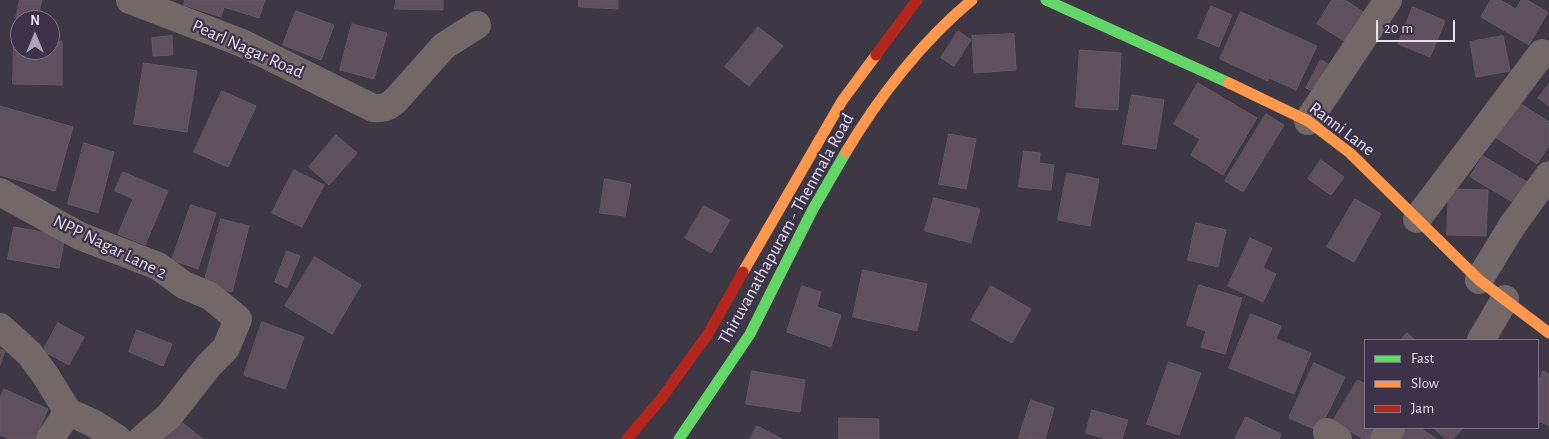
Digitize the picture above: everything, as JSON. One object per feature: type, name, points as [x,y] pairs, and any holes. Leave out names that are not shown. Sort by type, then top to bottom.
[{"type":"main road","name":"Thiruvanathapuram - Thenmala Road","points":[[633,438],[708,334],[842,101],[917,0]]},
{"type":"main road","name":"Thiruvanathapuram - Thenmala Road","points":[[679,439],[750,334],[813,210],[859,130],[904,69],[956,13],[972,0]]},
{"type":"main road","name":"Ranni Lane","points":[[1046,0],[1182,61],[1308,121],[1350,153],[1480,280],[1549,333]]},
{"type":"street","name":"Pearl Nagar Road","points":[[130,0],[242,43],[373,108],[381,109],[389,106],[444,46],[477,25]]},
{"type":"street","points":[[1308,121],[1388,0]]},
{"type":"street","points":[[1417,219],[1542,52]]},
{"type":"street","points":[[1480,280],[1512,226],[1549,175]]},
{"type":"street","name":"NPP Nagar Lane 2","points":[[0,192],[80,236],[158,266],[184,285],[210,296],[238,319],[226,348],[209,365],[169,416],[142,439]]},
{"type":"street","points":[[1482,339],[1505,299]]},
{"type":"street","points":[[0,327],[29,353],[68,412],[93,422],[118,439]]},
{"type":"street","points":[[50,439],[68,412]]},
{"type":"building","points":[[20,0],[42,0],[40,10],[18,10]]},
{"type":"building","points":[[185,0],[265,0],[259,18],[224,7],[221,17],[184,5]]},
{"type":"building","points":[[396,0],[443,0],[443,10],[395,9]]},
{"type":"building","points":[[579,0],[618,0],[618,9],[579,7]]},
{"type":"building","points":[[1332,0],[1345,0],[1365,13],[1346,42],[1317,24]]},
{"type":"building","points":[[1491,0],[1500,0],[1516,9],[1521,0],[1527,0],[1548,12],[1529,45],[1481,17]]},
{"type":"building","points":[[1211,6],[1232,15],[1219,47],[1198,38]]},
{"type":"building","points":[[1413,7],[1445,21],[1430,57],[1398,44]]},
{"type":"building","points":[[296,11],[334,25],[321,60],[283,45]]},
{"type":"building","points":[[1241,12],[1317,46],[1296,90],[1269,78],[1268,81],[1220,59]]},
{"type":"building","points":[[352,24],[387,33],[374,79],[340,70]]},
{"type":"building","points":[[758,27],[783,46],[749,86],[725,67]]},
{"type":"building","points":[[958,31],[971,40],[954,66],[941,58]]},
{"type":"building","points":[[1014,34],[1016,70],[974,73],[972,36]]},
{"type":"building","points":[[172,36],[173,55],[153,56],[152,38]]},
{"type":"building","points":[[1503,36],[1510,71],[1476,77],[1470,42]]},
{"type":"building","points":[[60,41],[62,41],[62,85],[13,84],[14,60],[60,60]]},
{"type":"building","points":[[1080,50],[1121,53],[1118,110],[1076,107]]},
{"type":"building","points":[[1321,60],[1333,67],[1318,94],[1306,88]]},
{"type":"building","points":[[144,63],[197,71],[187,132],[134,124]]},
{"type":"building","points":[[1198,83],[1257,118],[1223,175],[1191,155],[1200,139],[1174,124]]},
{"type":"building","points":[[1549,84],[1549,106],[1538,98]]},
{"type":"building","points":[[222,91],[256,106],[228,167],[194,152]]},
{"type":"building","points":[[1132,95],[1164,100],[1156,149],[1123,144]]},
{"type":"building","points":[[1515,100],[1549,122],[1549,146],[1537,164],[1492,135]]},
{"type":"building","points":[[0,106],[73,127],[55,191],[0,175]]},
{"type":"building","points":[[1266,114],[1284,125],[1243,192],[1225,181]]},
{"type":"building","points":[[949,134],[976,139],[966,189],[939,184]]},
{"type":"building","points":[[336,135],[357,153],[329,185],[309,167]]},
{"type":"building","points":[[84,143],[114,152],[98,213],[68,204]]},
{"type":"building","points":[[1024,151],[1040,153],[1039,163],[1054,165],[1051,190],[1019,187]]},
{"type":"building","points":[[1483,156],[1531,184],[1518,205],[1470,177]]},
{"type":"building","points":[[1321,160],[1344,177],[1331,195],[1308,179]]},
{"type":"building","points":[[294,170],[324,185],[302,227],[272,213]]},
{"type":"building","points":[[123,172],[168,191],[145,245],[118,234],[133,199],[115,191]]},
{"type":"building","points":[[1067,173],[1099,179],[1090,226],[1058,220]]},
{"type":"building","points":[[605,179],[631,184],[625,216],[600,213]]},
{"type":"building","points":[[1449,189],[1488,190],[1486,236],[1447,235]]},
{"type":"building","points":[[934,198],[980,209],[971,243],[925,231]]},
{"type":"building","points":[[1355,199],[1381,214],[1354,262],[1327,247]]},
{"type":"building","points":[[191,205],[216,213],[198,269],[172,260]]},
{"type":"building","points":[[704,206],[730,220],[711,253],[685,238]]},
{"type":"building","points":[[221,219],[249,226],[232,292],[204,284]]},
{"type":"building","points":[[1196,223],[1226,230],[1218,267],[1188,260]]},
{"type":"building","points":[[14,227],[65,236],[59,268],[8,259]]},
{"type":"building","points":[[1250,238],[1272,248],[1263,268],[1276,274],[1263,302],[1228,286]]},
{"type":"building","points":[[287,251],[300,256],[287,288],[275,282]]},
{"type":"building","points":[[315,257],[361,285],[332,334],[285,306]]},
{"type":"building","points":[[863,270],[927,284],[917,331],[853,317]]},
{"type":"building","points":[[1199,285],[1242,298],[1225,354],[1201,347],[1206,331],[1187,325]]},
{"type":"building","points":[[802,286],[821,292],[817,307],[841,315],[831,347],[787,332]]},
{"type":"building","points":[[991,286],[1031,309],[1012,343],[971,320]]},
{"type":"building","points":[[1251,314],[1281,326],[1276,339],[1311,353],[1294,394],[1229,368]]},
{"type":"building","points":[[262,322],[304,337],[285,389],[244,375]]},
{"type":"building","points":[[58,323],[84,337],[69,365],[43,351]]},
{"type":"building","points":[[137,330],[172,344],[163,366],[129,352]]},
{"type":"building","points":[[1407,333],[1414,339],[1402,339]]},
{"type":"building","points":[[0,349],[5,351],[0,365]]},
{"type":"building","points":[[1169,362],[1201,373],[1179,435],[1147,424]]},
{"type":"building","points":[[1314,363],[1345,377],[1319,431],[1289,418]]},
{"type":"building","points":[[752,371],[805,380],[800,412],[746,404]]},
{"type":"building","points":[[1543,371],[1549,374],[1549,426],[1539,421],[1539,380]]},
{"type":"building","points":[[1358,380],[1364,383],[1364,429],[1385,429],[1379,439],[1363,439],[1333,421]]},
{"type":"building","points":[[4,389],[48,409],[35,439],[9,439],[0,435],[0,398]]},
{"type":"building","points":[[1031,400],[1054,408],[1045,439],[1019,438]]},
{"type":"building","points":[[1092,410],[1128,420],[1122,439],[1107,439],[1086,433]]},
{"type":"building","points":[[1246,417],[1281,434],[1279,439],[1235,439]]},
{"type":"building","points":[[839,418],[879,419],[879,439],[839,439]]},
{"type":"building","points":[[180,421],[203,439],[166,439]]},
{"type":"building","points":[[757,426],[782,439],[750,439]]},
{"type":"building","points":[[1395,429],[1422,429],[1437,439],[1389,439]]},
{"type":"building","points":[[1435,429],[1462,429],[1453,439],[1446,439]]},
{"type":"traffic: fast","points":[[1046,0],[1229,83]]},
{"type":"traffic: fast","points":[[679,439],[750,334],[813,209],[846,152]]},
{"type":"traffic: slow","points":[[846,152],[872,111],[903,70],[919,51],[972,0]]},
{"type":"traffic: slow","points":[[743,272],[842,101],[876,55]]},
{"type":"traffic: slow","points":[[1229,83],[1308,121],[1350,153],[1479,280],[1549,333]]},
{"type":"traffic: jam","points":[[876,55],[917,0]]},
{"type":"traffic: jam","points":[[627,439],[661,399],[708,334],[743,272]]}]
